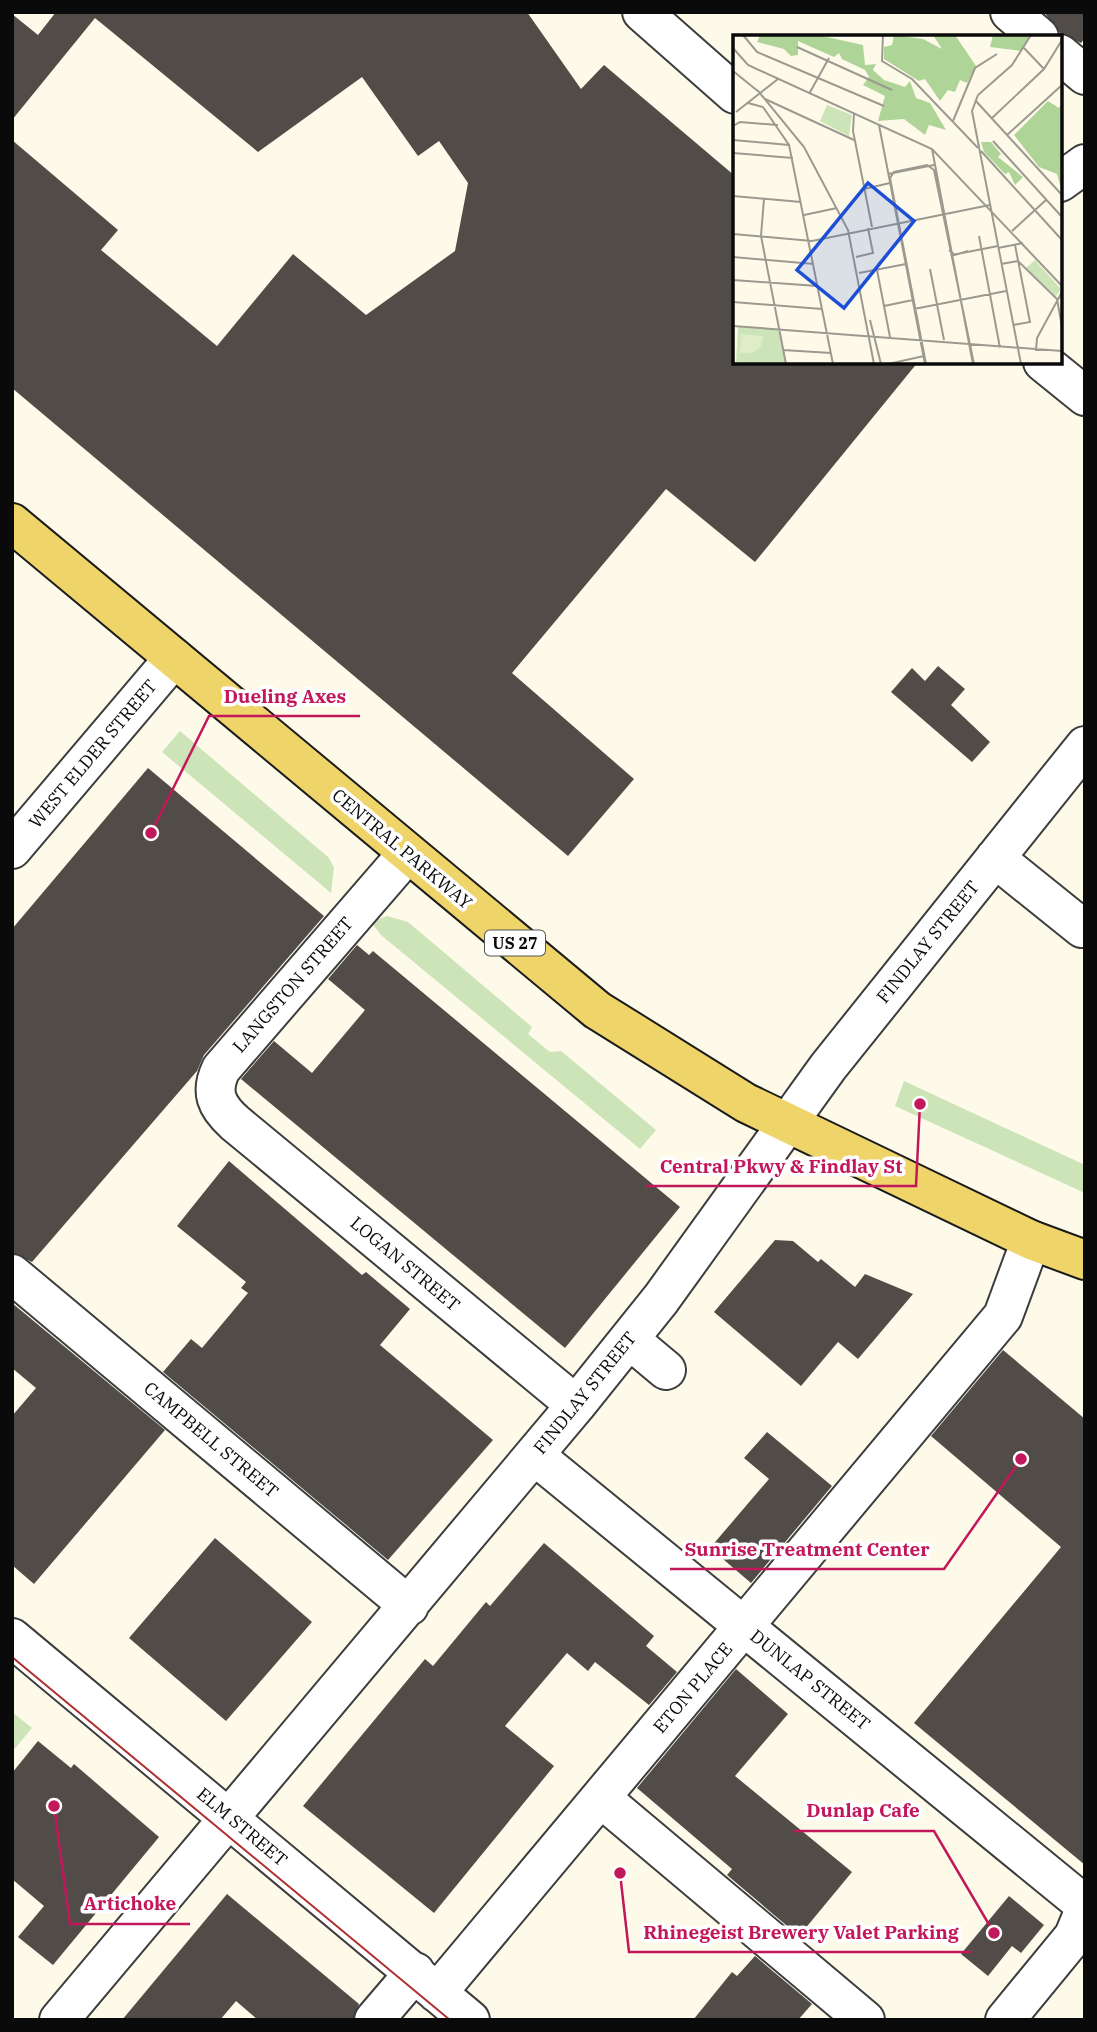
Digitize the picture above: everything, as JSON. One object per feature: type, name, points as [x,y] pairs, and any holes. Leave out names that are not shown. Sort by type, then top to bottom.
[{"type":"main road","name":"CENTRAL PARKWAY","points":[[12,523],[597,1010],[746,1103],[1031,1240],[1085,1260]]},
{"type":"street","points":[[642,12],[733,92]]},
{"type":"street","points":[[1010,12],[1037,35]]},
{"type":"street","points":[[1062,56],[1085,75]]},
{"type":"street","points":[[1062,180],[1085,164]]},
{"type":"street","points":[[1045,364],[1085,396]]},
{"type":"street","name":"WEST ELDER STREET","points":[[12,849],[174,659]]},
{"type":"street","name":"FINDLAY STREET","points":[[59,2020],[410,1606],[576,1405],[726,1211],[828,1067],[1085,746]]},
{"type":"street","name":"LANGSTON STREET","points":[[235,1122],[222,1111],[216,1099],[214,1084],[221,1069],[407,854]]},
{"type":"street","points":[[995,858],[1082,928]]},
{"type":"street","name":"LOGAN STREET","points":[[235,1122],[576,1405]]},
{"type":"street","name":"ETON PLACE","points":[[374,2020],[426,1982],[601,1798],[1003,1316],[1031,1240]]},
{"type":"street","name":"CAMPBELL STREET","points":[[12,1274],[410,1606]]},
{"type":"street","points":[[629,1339],[666,1370]]},
{"type":"street","name":"DUNLAP STREET","points":[[534,1455],[1085,1907]]},
{"type":"street","name":"ELM STREET","points":[[12,1638],[470,2020]]},
{"type":"street","points":[[601,1798],[865,2020]]},
{"type":"street","points":[[1005,2020],[1074,1936],[1085,1907]]},
{"type":"green space","points":[[180,731],[328,857],[334,867],[331,893],[162,752]]},
{"type":"green space","points":[[387,916],[408,922],[532,1027],[528,1034],[550,1052],[561,1051],[656,1130],[640,1149],[381,935],[371,922]]},
{"type":"green space","points":[[904,1081],[1085,1165],[1085,1193],[895,1106]]},
{"type":"green space","points":[[12,1712],[32,1728],[12,1752]]},
{"type":"building","points":[[56,12],[527,12],[581,89],[604,65],[733,174],[733,364],[916,364],[755,562],[666,489],[512,673],[634,779],[568,856],[12,388],[12,140],[118,230],[101,250],[217,346],[293,254],[366,315],[455,251],[468,183],[439,141],[418,156],[362,77],[258,152],[95,18],[12,120],[12,14],[38,35]]},
{"type":"building","points":[[1044,12],[1085,12],[1085,38],[1081,43],[1060,33]]},
{"type":"building","points":[[938,666],[965,689],[951,705],[990,742],[972,762],[891,692],[912,668],[925,681]]},
{"type":"building","points":[[148,768],[324,916],[204,1055],[197,1071],[32,1262],[12,1253],[12,929]]},
{"type":"building","points":[[357,945],[369,955],[373,951],[680,1207],[565,1348],[241,1079],[274,1041],[312,1073],[365,1010],[328,979]]},
{"type":"building","points":[[229,1161],[362,1275],[366,1272],[410,1309],[380,1345],[493,1440],[388,1560],[163,1372],[191,1339],[202,1348],[248,1293],[241,1288],[246,1282],[177,1226]]},
{"type":"building","points":[[775,1240],[793,1241],[818,1262],[821,1259],[855,1287],[865,1274],[913,1294],[858,1359],[838,1342],[801,1386],[714,1312]]},
{"type":"building","points":[[12,1303],[165,1430],[34,1584],[12,1565],[12,1416],[36,1388],[12,1368]]},
{"type":"building","points":[[1003,1350],[1085,1419],[1085,1865],[914,1723],[1061,1547],[931,1436]]},
{"type":"building","points":[[767,1432],[832,1486],[751,1583],[710,1548],[769,1479],[744,1458]]},
{"type":"building","points":[[215,1538],[312,1622],[226,1721],[129,1638]]},
{"type":"building","points":[[544,1543],[654,1636],[646,1646],[677,1672],[649,1705],[595,1662],[588,1671],[567,1653],[505,1726],[554,1766],[434,1913],[303,1806],[425,1659],[433,1666],[486,1602],[490,1606]]},
{"type":"building","points":[[736,1669],[788,1714],[735,1776],[852,1872],[799,1936],[727,1875],[732,1869],[637,1788]]},
{"type":"building","points":[[38,1741],[71,1768],[74,1764],[159,1837],[53,1965],[18,1937],[44,1906],[12,1879],[12,1773]]},
{"type":"building","points":[[227,1894],[359,2004],[353,2020],[258,2020],[236,2001],[220,2020],[122,2020]]},
{"type":"building","points":[[1009,1896],[1044,1925],[1021,1953],[1012,1946],[988,1976],[961,1954]]},
{"type":"building","points":[[755,1956],[812,2004],[798,2020],[693,2020],[732,1972],[737,1976]]},
{"type":"tram line","points":[[12,1657],[450,2020]]},
{"type":"place","name":"Dueling Axes","points":[[151,833]]},
{"type":"place","name":"Central Pkwy & Findlay St","points":[[920,1104]]},
{"type":"place","name":"Sunrise Treatment Center","points":[[1021,1459]]},
{"type":"place","name":"Artichoke","points":[[54,1806]]},
{"type":"place","name":"Rhinegeist Brewery Valet Parking","points":[[620,1873]]},
{"type":"place","name":"Dunlap Cafe","points":[[994,1933]]}]
